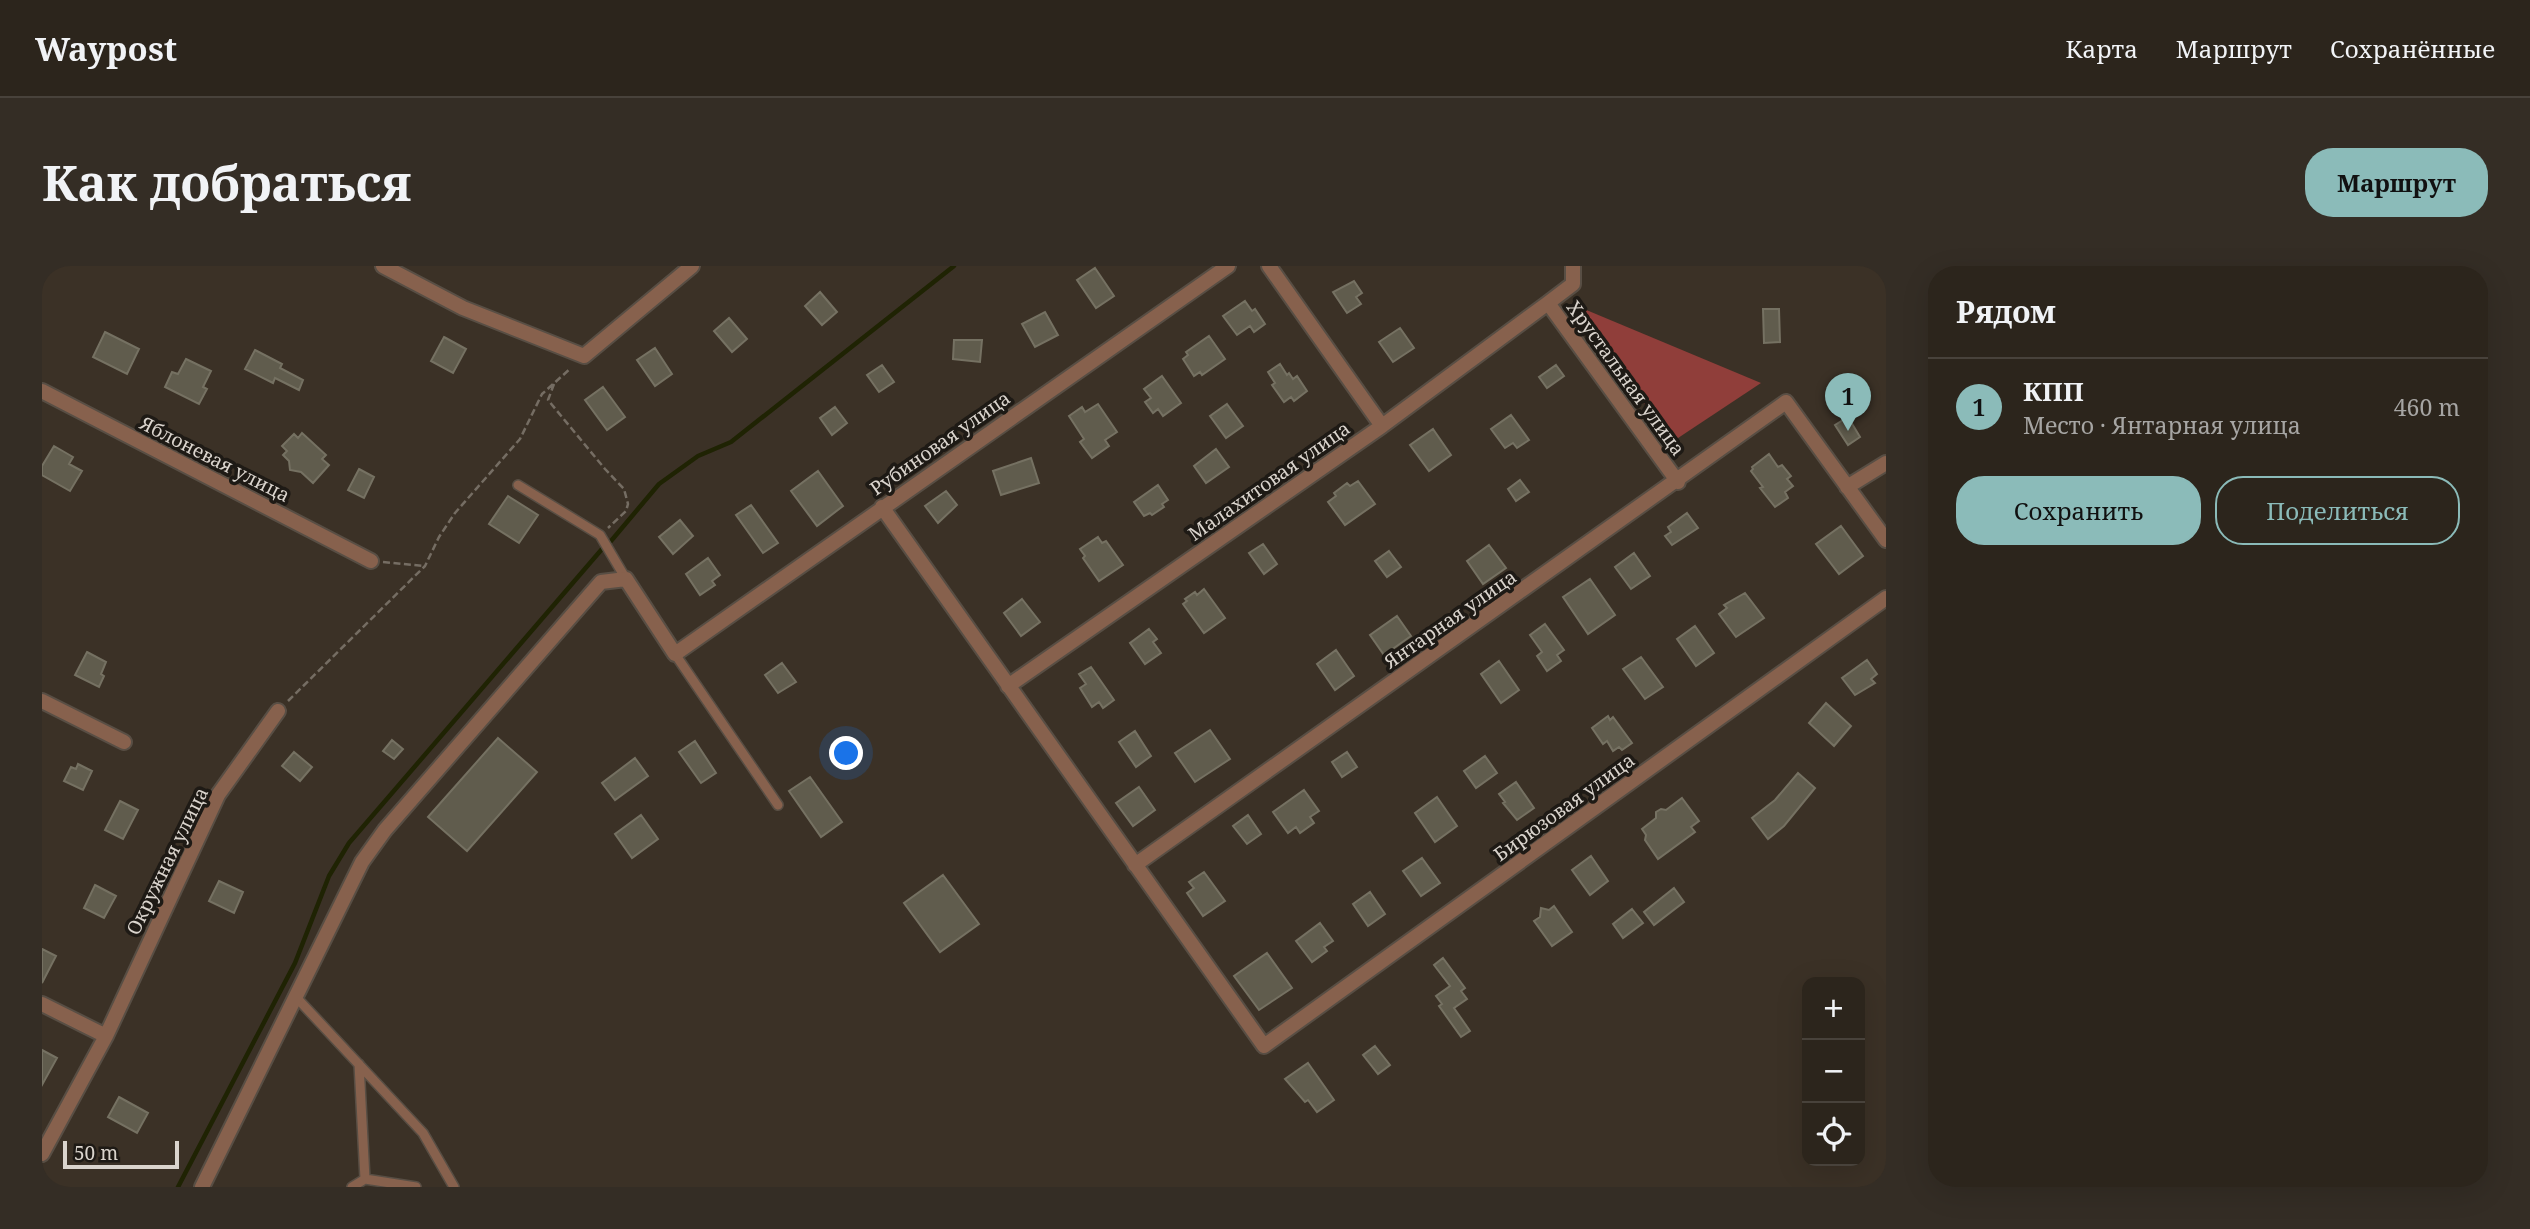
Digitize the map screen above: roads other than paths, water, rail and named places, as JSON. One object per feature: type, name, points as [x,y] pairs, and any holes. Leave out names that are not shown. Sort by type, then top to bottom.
[{"type":"street","points":[[383,266],[463,308],[584,356],[692,266]]},
{"type":"street","name":"Рубиновая улица","points":[[675,654],[1228,266]]},
{"type":"street","points":[[1269,266],[1382,426]]},
{"type":"street","name":"Хрустальная улица","points":[[1573,266],[1573,284],[1548,303],[1678,482]]},
{"type":"street","name":"Малахитовая улица","points":[[1008,685],[1382,426],[1548,303]]},
{"type":"street","name":"Яблоневая улица","points":[[42,391],[371,561]]},
{"type":"street","name":"Янтарная улица","points":[[1135,865],[1678,482],[1786,402],[1847,487]]},
{"type":"street","points":[[1886,463],[1847,487],[1886,540]]},
{"type":"street","points":[[882,508],[1135,865]]},
{"type":"street","points":[[202,1187],[362,862],[385,830],[601,582],[626,579],[675,654]]},
{"type":"street","name":"Бирюзовая улица","points":[[1135,865],[1264,1046],[1886,598]]},
{"type":"street","points":[[42,701],[124,742]]},
{"type":"street","name":"Окружная улица","points":[[42,1154],[106,1036],[218,795],[278,711]]},
{"type":"street","points":[[42,1004],[106,1036]]},
{"type":"lane","points":[[518,485],[600,535],[626,579]]},
{"type":"lane","points":[[675,654],[778,805]]},
{"type":"lane","points":[[295,996],[423,1133],[454,1187]]},
{"type":"lane","points":[[359,1064],[365,1179]]},
{"type":"lane","points":[[352,1187],[365,1179],[416,1187]]},
{"type":"waterway","points":[[611,541],[659,484],[698,456],[731,442],[954,266]]},
{"type":"waterway","points":[[178,1187],[295,963],[329,876],[349,843],[602,549]]},
{"type":"place","name":"КПП","points":[[1848,431]]}]
